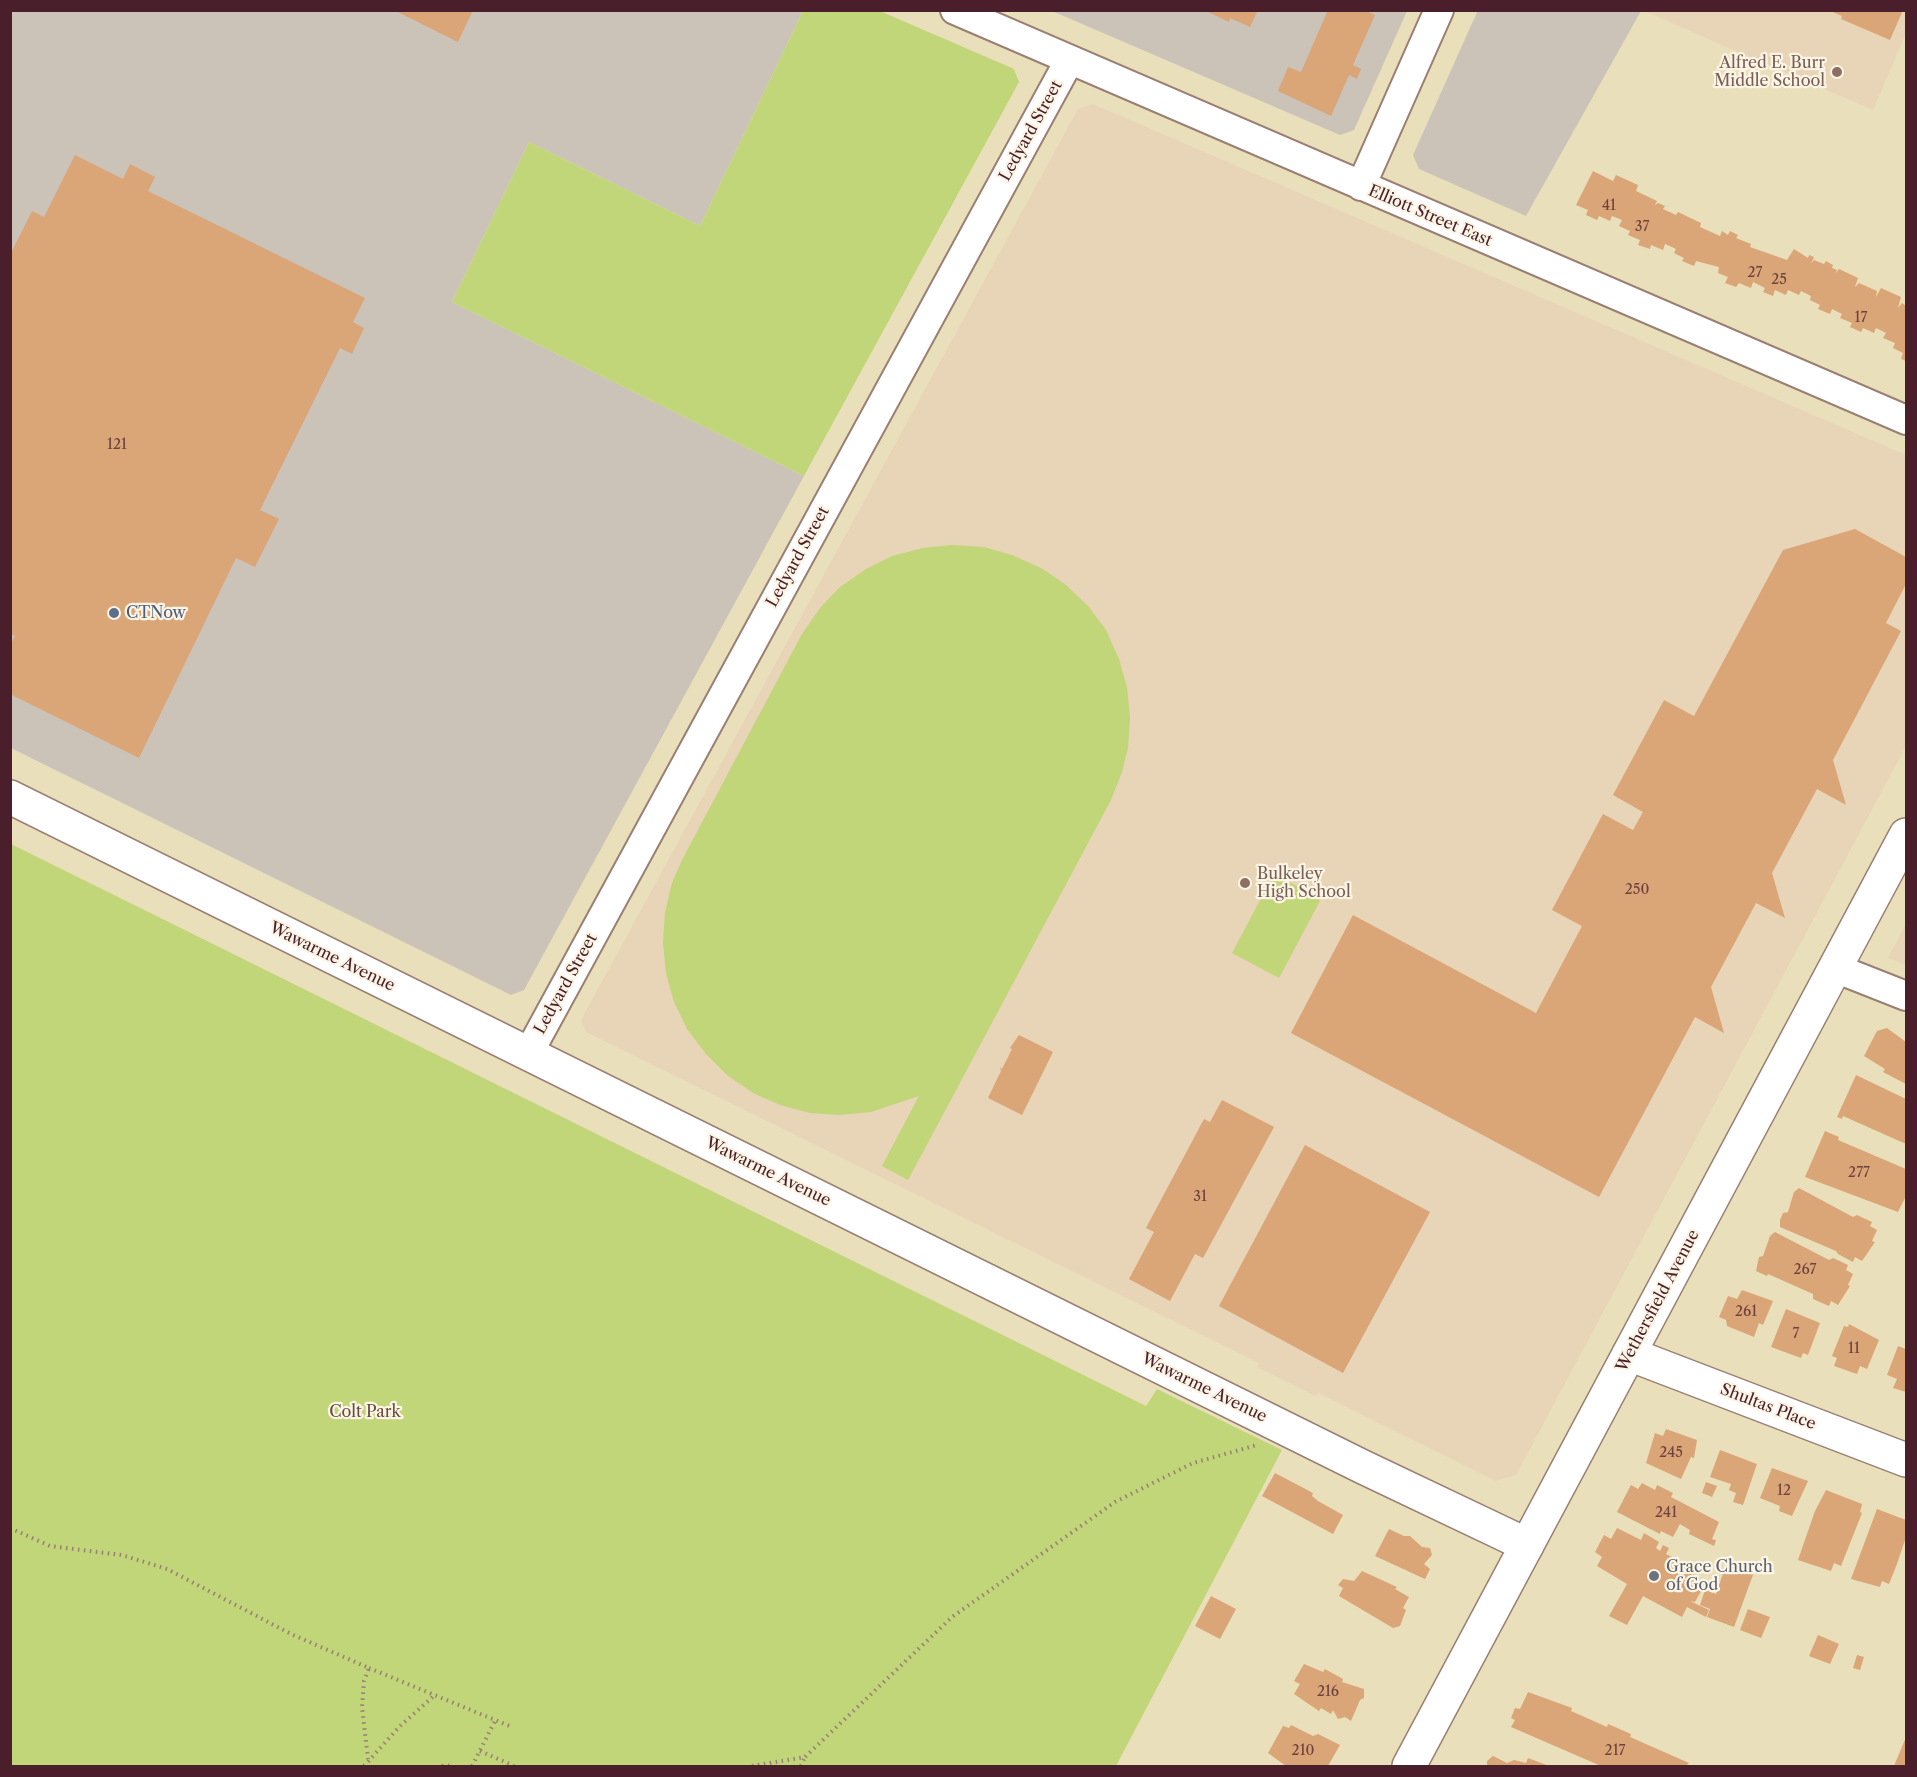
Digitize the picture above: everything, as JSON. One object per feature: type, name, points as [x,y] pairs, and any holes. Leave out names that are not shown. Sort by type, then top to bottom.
[{"type":"street","name":"Elliott Street East","points":[[955,10],[1906,420]]},
{"type":"street","points":[[1361,186],[1438,10]]},
{"type":"street","name":"Ledyard Street","points":[[528,1054],[1069,61]]},
{"type":"street","name":"Wawarme Avenue","points":[[10,797],[1527,1545]]},
{"type":"street","name":"Wethersfield Avenue","points":[[1409,1767],[1906,835]]},
{"type":"street","points":[[1835,968],[1906,996]]},
{"type":"street","name":"Shultas Place","points":[[1629,1354],[1906,1460]]},
{"type":"path","points":[[801,1767],[805,1757],[952,1617],[1114,1502],[1193,1462],[1257,1445],[1265,1449]]},
{"type":"path","points":[[10,1528],[50,1546],[122,1555],[167,1569],[291,1634],[512,1727]]},
{"type":"path","points":[[368,1759],[362,1707],[364,1681],[369,1668]]},
{"type":"path","points":[[364,1767],[368,1759],[436,1694]]},
{"type":"path","points":[[472,1767],[496,1719]]},
{"type":"path","points":[[480,1751],[514,1767]]},
{"type":"path","points":[[753,1766],[805,1757]]},
{"type":"path","points":[[443,1767],[444,1764],[449,1767]]},
{"type":"shaded area","points":[[1478,10],[1641,11],[1526,216],[1419,169],[1413,155]]},
{"type":"shaded area","points":[[10,11],[803,11],[700,226],[529,142],[452,302],[804,476],[524,990],[511,995],[11,748]]},
{"type":"shaded area","points":[[1052,11],[1407,11],[1354,130],[1340,135]]},
{"type":"shaded area","name":"Alfred E. Burr Middle School","points":[[1644,11],[1906,11],[1906,33],[1873,110]]},
{"type":"shaded area","name":"Bulkeley High School","points":[[1093,104],[1906,455],[1906,746],[1516,1475],[1496,1481],[1318,1393],[1316,1396],[1257,1367],[1259,1363],[586,1032],[581,1020],[1078,109]]},
{"type":"shaded area","points":[[1906,924],[1906,965],[1888,958]]},
{"type":"green space","points":[[803,11],[880,11],[1014,69],[1019,82],[804,476],[452,302],[529,142],[700,226]]},
{"type":"green space","points":[[952,545],[984,547],[1012,555],[1041,568],[1065,584],[1088,606],[1106,630],[1119,659],[1127,687],[1130,718],[1128,748],[1111,800],[908,1180],[882,1166],[919,1096],[871,1112],[840,1115],[810,1113],[780,1105],[753,1093],[727,1075],[706,1054],[687,1029],[674,1002],[666,973],[663,943],[665,912],[672,883],[682,860],[802,634],[820,608],[840,587],[866,569],[892,556],[923,548]]},
{"type":"green space","name":"Colt Park","points":[[11,844],[1146,1406],[1157,1389],[1282,1450],[1116,1766],[11,1766]]},
{"type":"green space","points":[[1274,874],[1321,899],[1279,978],[1232,953]]},
{"type":"building","points":[[394,10],[473,10],[458,42]]},
{"type":"building","points":[[1204,10],[1258,10],[1250,27],[1230,18],[1229,22]]},
{"type":"building","points":[[1328,10],[1364,10],[1375,15],[1353,65],[1361,69],[1357,79],[1349,75],[1331,116],[1278,91],[1288,67],[1301,72]]},
{"type":"building","points":[[1828,10],[1903,10],[1890,40],[1841,19],[1842,16]]},
{"type":"building","points":[[75,155],[123,179],[130,164],[155,177],[148,191],[365,298],[353,322],[364,328],[352,354],[340,348],[260,510],[279,519],[255,567],[236,558],[139,758],[10,694],[10,645],[15,636],[10,633],[10,255],[32,211],[44,217]]},
{"type":"building","points":[[1593,171],[1613,181],[1616,175],[1638,185],[1636,191],[1657,201],[1655,205],[1658,203],[1665,206],[1663,209],[1676,215],[1678,212],[1701,223],[1700,227],[1720,236],[1722,231],[1728,235],[1730,231],[1738,235],[1736,238],[1751,244],[1750,247],[1787,260],[1794,249],[1808,258],[1809,255],[1814,257],[1811,264],[1814,260],[1824,264],[1826,261],[1837,270],[1835,274],[1839,269],[1858,278],[1855,287],[1859,283],[1877,291],[1876,297],[1881,288],[1901,297],[1898,308],[1902,303],[1906,306],[1906,361],[1901,359],[1903,353],[1893,348],[1895,343],[1883,338],[1886,333],[1876,328],[1874,333],[1863,328],[1861,332],[1850,327],[1852,323],[1840,318],[1842,314],[1832,309],[1830,314],[1818,309],[1820,305],[1810,300],[1811,296],[1801,291],[1799,295],[1788,290],[1786,295],[1775,290],[1773,296],[1763,292],[1765,288],[1753,282],[1751,288],[1739,283],[1736,287],[1725,283],[1728,277],[1718,273],[1719,267],[1696,261],[1694,266],[1682,261],[1684,258],[1674,253],[1676,249],[1665,244],[1663,250],[1651,245],[1650,249],[1638,245],[1640,240],[1628,235],[1630,231],[1619,226],[1622,220],[1612,216],[1610,221],[1599,216],[1597,220],[1586,215],[1588,210],[1576,205]]},
{"type":"building","points":[[1855,529],[1906,557],[1906,584],[1886,623],[1901,631],[1833,760],[1846,805],[1817,789],[1772,873],[1785,918],[1756,903],[1711,987],[1724,1033],[1695,1017],[1599,1197],[1291,1033],[1353,915],[1536,1013],[1582,926],[1552,910],[1603,814],[1633,830],[1643,812],[1613,795],[1664,700],[1694,716],[1783,550]]},
{"type":"building","points":[[1887,1028],[1906,1042],[1906,1084],[1883,1072],[1885,1069],[1864,1056],[1877,1031]]},
{"type":"building","points":[[1019,1035],[1053,1052],[1022,1115],[988,1098],[1001,1071],[1000,1067],[1002,1069],[1012,1049],[1010,1048]]},
{"type":"building","points":[[1856,1075],[1906,1099],[1906,1144],[1843,1116],[1842,1119],[1837,1117]]},
{"type":"building","points":[[1222,1100],[1274,1127],[1203,1258],[1195,1254],[1170,1301],[1129,1279],[1154,1232],[1146,1228],[1204,1119],[1210,1122]]},
{"type":"building","points":[[1825,1131],[1839,1137],[1838,1140],[1906,1169],[1906,1196],[1898,1212],[1805,1177]]},
{"type":"building","points":[[1305,1145],[1430,1212],[1343,1373],[1219,1306]]},
{"type":"building","points":[[1799,1188],[1853,1217],[1857,1215],[1872,1222],[1870,1226],[1877,1230],[1872,1241],[1875,1242],[1862,1261],[1855,1257],[1853,1262],[1836,1251],[1780,1227],[1783,1213],[1788,1212],[1794,1192]]},
{"type":"building","points":[[1775,1232],[1829,1260],[1833,1258],[1848,1265],[1846,1270],[1853,1274],[1848,1285],[1850,1286],[1838,1305],[1831,1301],[1829,1306],[1813,1299],[1813,1294],[1756,1271],[1759,1257],[1763,1256],[1770,1236]]},
{"type":"building","points":[[1742,1290],[1773,1301],[1763,1325],[1759,1323],[1754,1337],[1727,1326],[1726,1320],[1719,1317],[1728,1296],[1737,1299]]},
{"type":"building","points":[[1786,1309],[1820,1323],[1808,1355],[1803,1353],[1801,1358],[1771,1347]]},
{"type":"building","points":[[1849,1324],[1879,1340],[1867,1369],[1860,1366],[1857,1374],[1834,1366],[1837,1358],[1832,1356],[1844,1326],[1848,1327]]},
{"type":"building","points":[[1898,1346],[1906,1349],[1906,1392],[1893,1388],[1897,1379],[1887,1375]]},
{"type":"building","points":[[1666,1429],[1697,1440],[1694,1458],[1691,1457],[1681,1479],[1646,1463],[1655,1433],[1663,1436]]},
{"type":"building","points":[[1720,1450],[1757,1464],[1743,1505],[1733,1502],[1736,1493],[1729,1490],[1731,1484],[1710,1477]]},
{"type":"building","points":[[1772,1468],[1808,1481],[1792,1516],[1779,1511],[1780,1506],[1760,1498]]},
{"type":"building","points":[[1275,1473],[1313,1493],[1312,1496],[1318,1501],[1343,1515],[1333,1534],[1262,1496]]},
{"type":"building","points":[[1706,1482],[1717,1486],[1712,1497],[1702,1493]]},
{"type":"building","points":[[1642,1483],[1655,1490],[1657,1485],[1673,1493],[1671,1497],[1719,1522],[1712,1539],[1716,1540],[1714,1546],[1689,1534],[1690,1530],[1680,1524],[1673,1537],[1661,1531],[1660,1534],[1617,1512],[1631,1485],[1638,1489]]},
{"type":"building","points":[[1826,1490],[1862,1504],[1860,1512],[1862,1513],[1841,1566],[1834,1563],[1831,1571],[1798,1560],[1815,1511]]},
{"type":"building","points":[[1877,1509],[1906,1520],[1906,1537],[1897,1564],[1889,1584],[1882,1581],[1880,1587],[1851,1579]]},
{"type":"building","name":"Grace Church of God","points":[[1617,1528],[1641,1540],[1644,1533],[1659,1542],[1656,1548],[1660,1551],[1663,1545],[1669,1548],[1666,1554],[1695,1569],[1692,1573],[1705,1584],[1695,1602],[1690,1601],[1709,1610],[1706,1617],[1687,1607],[1682,1617],[1643,1596],[1627,1625],[1609,1616],[1627,1584],[1597,1566],[1602,1557],[1595,1552],[1604,1535],[1611,1539]]},
{"type":"building","points":[[1389,1529],[1404,1536],[1410,1536],[1422,1547],[1430,1548],[1432,1555],[1424,1564],[1430,1569],[1425,1579],[1375,1556]]},
{"type":"building","points":[[1727,1562],[1754,1572],[1734,1627],[1707,1617],[1712,1604],[1710,1609],[1700,1605],[1705,1590],[1716,1594]]},
{"type":"building","points":[[1362,1571],[1397,1587],[1395,1589],[1409,1597],[1403,1608],[1406,1610],[1400,1626],[1393,1628],[1339,1596],[1343,1588],[1338,1585],[1343,1579],[1354,1581]]},
{"type":"building","points":[[1211,1596],[1236,1609],[1220,1639],[1195,1626]]},
{"type":"building","points":[[1748,1609],[1770,1617],[1761,1638],[1740,1630]]},
{"type":"building","points":[[1818,1635],[1839,1644],[1830,1664],[1809,1656]]},
{"type":"building","points":[[1857,1655],[1864,1657],[1860,1670],[1853,1668]]},
{"type":"building","points":[[1304,1664],[1323,1672],[1325,1669],[1343,1679],[1342,1682],[1364,1689],[1364,1698],[1360,1700],[1351,1721],[1345,1717],[1338,1719],[1333,1710],[1331,1714],[1321,1708],[1319,1711],[1294,1694],[1300,1684],[1294,1681]]},
{"type":"building","points":[[1528,1692],[1572,1708],[1571,1711],[1607,1727],[1608,1724],[1631,1734],[1630,1737],[1689,1763],[1687,1765],[1691,1766],[1601,1766],[1511,1727],[1515,1720],[1511,1718],[1515,1708],[1520,1709]]},
{"type":"building","points":[[1291,1725],[1313,1736],[1318,1734],[1340,1745],[1328,1766],[1286,1766],[1268,1753],[1283,1726],[1289,1728]]},
{"type":"building","points":[[1906,1737],[1906,1766],[1894,1766]]},
{"type":"building","points":[[1493,1756],[1507,1763],[1514,1760],[1526,1763],[1528,1758],[1549,1766],[1487,1766],[1487,1761]]},
{"type":"place","name":"Alfred E. Burr Middle School","points":[[1837,72]]},
{"type":"place","name":"CTNow","points":[[114,613]]},
{"type":"place","name":"Bulkeley High School","points":[[1245,883]]},
{"type":"place","name":"Grace Church of God","points":[[1654,1576]]}]
